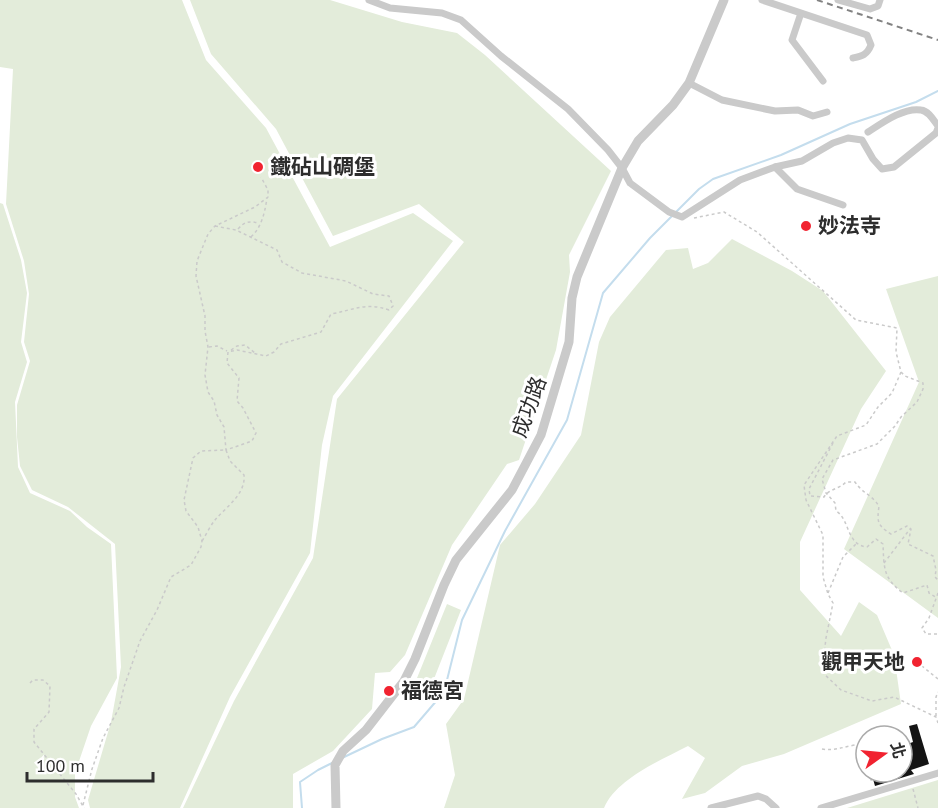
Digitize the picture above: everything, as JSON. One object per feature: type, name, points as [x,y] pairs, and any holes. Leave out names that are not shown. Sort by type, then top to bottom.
[{"type":"street","points":[[369,0],[390,8],[442,14],[461,20],[501,56],[568,108],[608,150],[630,183],[670,212],[680,216],[740,180],[775,167],[802,161],[833,143],[848,138],[862,140],[882,169],[894,167],[936,133],[938,127],[928,113],[920,109],[896,115],[868,132]]},
{"type":"street","name":"成功路","points":[[336,808],[335,765],[340,756],[372,723],[405,681],[456,560],[512,490],[541,435],[570,342],[572,298],[577,277],[622,168],[638,141],[673,105],[689,82],[724,0]]},
{"type":"street","points":[[762,0],[867,35],[871,45],[868,51],[865,55],[853,58]]},
{"type":"street","points":[[838,0],[870,9],[878,6],[880,0]]},
{"type":"street","points":[[801,13],[792,39],[823,81]]},
{"type":"street","points":[[689,82],[722,100],[775,111],[798,110],[813,116],[827,112]]},
{"type":"street","points":[[775,167],[797,189],[843,206]]},
{"type":"street","points":[[914,780],[938,773]]},
{"type":"street","points":[[821,808],[901,784]]},
{"type":"street","points":[[711,808],[758,796],[766,799],[776,808]]},
{"type":"path","points":[[251,237],[256,233],[268,197],[268,190],[261,177]]},
{"type":"path","points":[[83,807],[92,769],[103,738],[119,708],[140,642],[171,577],[191,565],[215,520],[229,508],[243,485],[244,475],[230,461],[226,450],[224,427],[217,415],[214,401],[207,392],[205,375],[208,347],[205,316],[196,276],[196,261],[208,234],[215,226],[255,207],[268,197]]},
{"type":"path","points":[[680,216],[694,219],[724,212],[757,232],[856,320],[897,328],[896,352],[901,372],[923,383],[923,389],[917,402],[877,444],[833,460],[822,479],[826,493],[835,503],[836,511],[841,514],[848,533],[857,543],[867,546],[876,539],[883,544],[884,563],[891,584],[903,593],[927,585],[929,593],[937,598]]},
{"type":"path","points":[[236,230],[244,222],[260,223]]},
{"type":"path","points":[[208,347],[217,346],[228,352],[237,350],[266,356],[281,344],[321,332],[331,314],[349,311],[356,306],[377,306],[389,310],[393,306],[389,296],[373,294],[346,282],[302,273],[282,262],[277,250],[236,230],[215,226]]},
{"type":"path","points":[[228,352],[237,346],[245,345],[256,354]]},
{"type":"path","points":[[202,541],[198,527],[186,511],[184,500],[193,458],[201,451],[226,450],[252,441],[256,433],[237,401],[239,378],[227,363],[228,352]]},
{"type":"path","points":[[901,372],[892,393],[878,407],[866,425],[837,436],[804,485],[806,500],[824,535],[823,577],[833,603],[822,672],[841,690],[872,701],[894,697],[936,717]]},
{"type":"path","points":[[837,436],[809,489],[810,496],[824,497],[826,493],[842,487],[846,482],[855,482],[861,492],[871,494],[879,506],[877,518],[880,526],[891,534],[907,526],[910,529]]},
{"type":"path","points":[[884,563],[910,529]]},
{"type":"path","points":[[910,529],[908,544],[933,556],[935,577],[938,580]]},
{"type":"path","points":[[828,594],[843,557],[857,543]]},
{"type":"path","points":[[938,593],[927,624],[922,628],[926,634],[938,634]]},
{"type":"path","points":[[917,662],[938,679]]},
{"type":"path","points":[[30,683],[33,680],[43,680],[50,686],[49,712],[34,729],[34,741],[83,807]]},
{"type":"path","points":[[938,692],[936,717],[938,723]]},
{"type":"path","points":[[822,749],[832,751],[846,745],[854,745]]},
{"type":"path","points":[[873,784],[875,792]]},
{"type":"path","points":[[912,784],[918,808]]},
{"type":"green space","points":[[0,0],[182,0],[206,60],[266,128],[330,247],[413,213],[453,241],[333,396],[322,445],[310,553],[230,697],[180,808],[90,808],[88,800],[111,722],[121,667],[115,544],[68,507],[32,490],[20,466],[17,405],[30,361],[24,342],[29,294],[24,261],[6,204],[13,69],[0,67]]},
{"type":"green space","points":[[190,0],[330,0],[402,22],[457,33],[485,55],[611,171],[569,255],[570,272],[556,350],[519,460],[507,464],[452,545],[405,655],[390,672],[375,673],[372,709],[333,751],[293,774],[293,808],[183,808],[234,701],[313,558],[337,399],[464,242],[419,204],[333,236],[276,129],[211,54]]},
{"type":"green space","points":[[0,203],[3,204],[21,260],[27,293],[21,342],[27,362],[15,402],[18,467],[30,493],[70,511],[87,527],[111,544],[117,678],[91,726],[75,773],[75,797],[79,808],[0,808]]},
{"type":"green space","points":[[732,239],[792,271],[823,291],[886,371],[861,409],[800,542],[800,590],[841,636],[859,602],[877,615],[894,655],[901,704],[784,754],[742,766],[705,793],[682,799],[705,758],[688,746],[629,779],[618,788],[604,808],[444,808],[455,775],[446,724],[464,699],[500,545],[535,504],[581,435],[599,342],[610,317],[666,250],[688,248],[693,269],[708,263]]},
{"type":"green space","points":[[938,276],[938,618],[844,549],[919,382],[886,289]]},
{"type":"green space","points":[[447,604],[461,610],[432,684],[417,678]]},
{"type":"green space","points":[[938,780],[938,808],[847,808]]},
{"type":"building","points":[[917,724],[929,764],[914,769],[914,725]]},
{"type":"waterway","points":[[676,212],[699,189],[713,179],[781,155],[850,124],[916,102],[938,91]]},
{"type":"waterway","points":[[342,758],[414,727],[444,692],[462,620],[505,531],[567,420],[603,293],[672,216]]},
{"type":"waterway","points":[[302,808],[300,782],[332,763]]},
{"type":"railway","points":[[817,0],[938,40]]},
{"type":"place","name":"鐵砧山碉堡","points":[[258,167]]},
{"type":"place","name":"妙法寺","points":[[806,226]]},
{"type":"place","name":"觀甲天地","points":[[917,662]]},
{"type":"place","name":"福德宮","points":[[389,691]]}]
